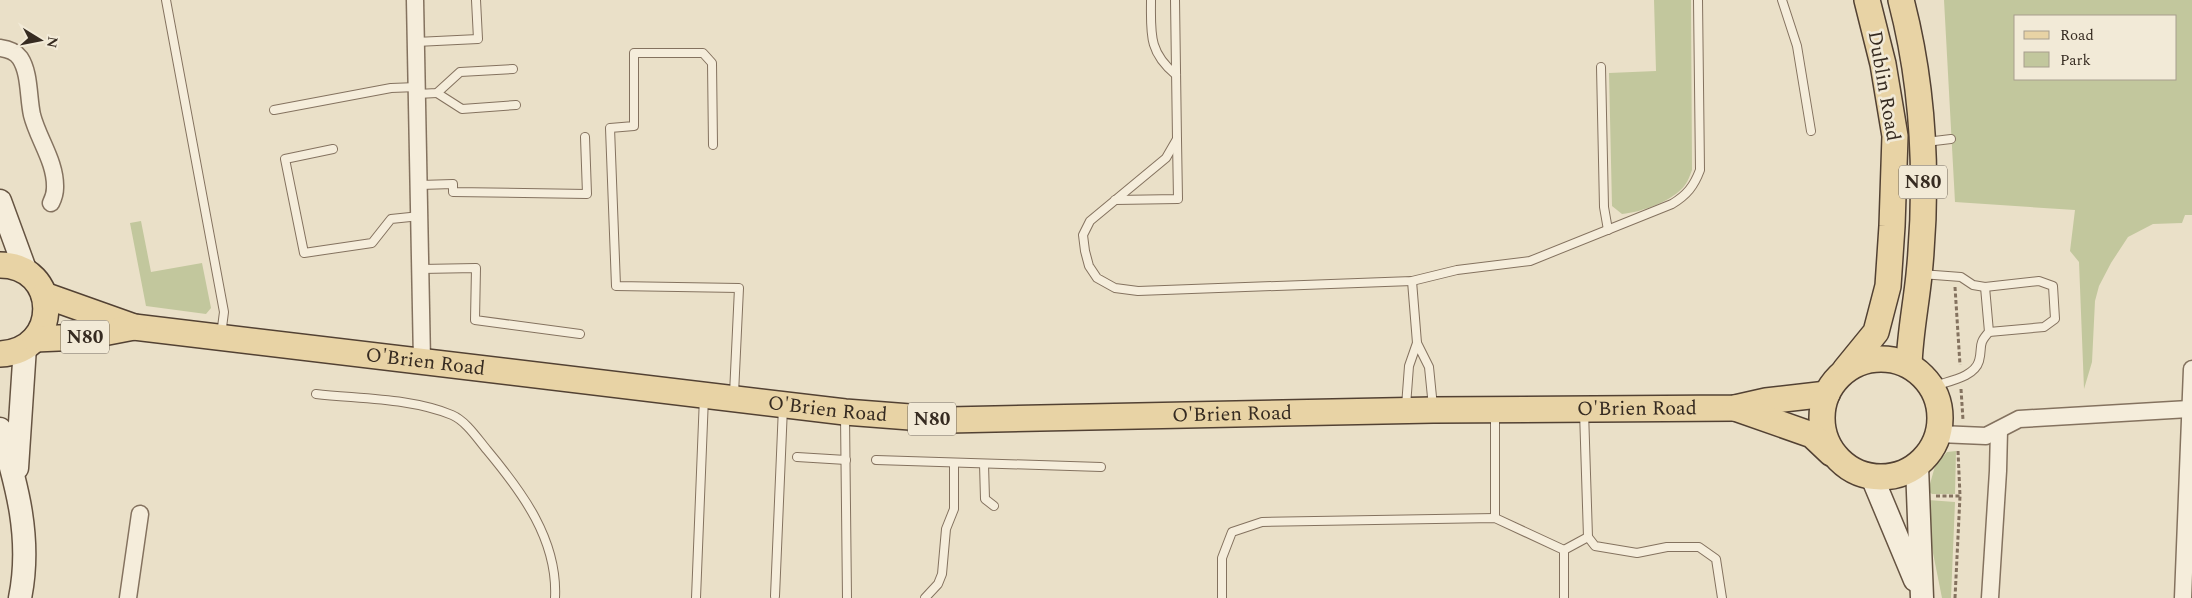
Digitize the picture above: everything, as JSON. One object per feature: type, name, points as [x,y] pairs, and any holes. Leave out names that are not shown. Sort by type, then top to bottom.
[{"type":"main road","name":"Dublin Road","points":[[1845,370],[1876,332],[1888,286],[1892,226],[1896,136],[1883,64],[1867,0]]},
{"type":"main road","name":"Dublin Road","points":[[1901,0],[1912,57],[1924,158],[1919,274],[1909,365]]},
{"type":"main road","points":[[0,201],[26,272]]},
{"type":"main road","points":[[0,266],[16,268],[26,272],[36,281],[44,295]]},
{"type":"main road","name":"O'Brien Road","points":[[44,295],[134,327],[783,405],[949,420],[1406,410],[1735,408],[1766,401],[1827,394]]},
{"type":"main road","name":"N80","points":[[0,354],[9,353],[30,343],[45,318],[44,295]]},
{"type":"main road","name":"O'Brien Road","points":[[30,343],[82,337],[134,327]]},
{"type":"main road","points":[[16,482],[30,343]]},
{"type":"main road","name":"N80","points":[[1917,466],[1895,475],[1872,477],[1854,471],[1838,459],[1828,445],[1823,428],[1822,411],[1827,394],[1834,381],[1845,370],[1860,362],[1876,358],[1893,359],[1909,365],[1922,374],[1932,387],[1938,402],[1940,418],[1950,436]]},
{"type":"main road","name":"O'Brien Road","points":[[1735,408],[1812,435],[1838,459]]},
{"type":"main road","points":[[0,429],[16,482],[24,524],[25,553],[20,598]]},
{"type":"main road","points":[[1921,595],[1917,466],[1929,453],[1950,436]]},
{"type":"main road","points":[[1872,477],[1921,595]]},
{"type":"street","points":[[415,0],[422,361]]},
{"type":"street","points":[[0,48],[11,50],[20,58],[25,71],[32,114],[47,153],[54,179],[56,190],[51,203]]},
{"type":"street","points":[[2183,598],[2192,369]]},
{"type":"street","points":[[1950,436],[1986,436],[2020,419],[2189,409]]},
{"type":"street","points":[[1990,598],[1998,471],[1998,430]]},
{"type":"street","points":[[128,598],[140,514]]},
{"type":"lane","points":[[166,0],[224,312],[220,337]]},
{"type":"lane","points":[[416,42],[478,39],[476,0]]},
{"type":"lane","points":[[1151,0],[1152,43],[1166,66],[1176,75]]},
{"type":"lane","points":[[1115,200],[1178,199],[1175,0]]},
{"type":"lane","points":[[1177,138],[1166,158],[1090,221],[1083,235],[1089,266],[1098,278],[1115,288],[1138,291],[1412,281],[1457,270],[1530,261],[1672,204],[1686,196],[1694,185],[1700,170],[1698,0]]},
{"type":"lane","points":[[1782,0],[1798,46],[1812,131]]},
{"type":"lane","points":[[713,145],[712,63],[703,53],[634,53],[634,126],[610,128],[616,286],[739,288],[734,399]]},
{"type":"lane","points":[[1601,67],[1604,207],[1608,230]]},
{"type":"lane","points":[[437,93],[460,72],[513,69]]},
{"type":"lane","points":[[274,110],[391,88],[437,93],[462,109],[516,105]]},
{"type":"lane","points":[[420,186],[453,184],[453,192],[588,194],[586,137]]},
{"type":"lane","points":[[1922,143],[1951,139]]},
{"type":"lane","points":[[333,149],[285,159],[304,253],[372,244],[391,219],[420,216]]},
{"type":"lane","points":[[421,269],[476,268],[475,320],[580,334]]},
{"type":"lane","points":[[1919,274],[1961,277],[1973,285],[1985,287],[2039,281],[2053,286],[2055,319],[2044,327],[1989,332],[1980,342],[1979,361],[1972,372],[1932,387]]},
{"type":"lane","points":[[1412,281],[1417,343],[1429,368],[1433,410]]},
{"type":"lane","points":[[1985,287],[1989,332]]},
{"type":"lane","points":[[1406,410],[1409,366],[1417,343]]},
{"type":"lane","points":[[316,394],[417,405],[454,416],[472,432],[506,473],[538,520],[550,551],[556,579],[556,598]]},
{"type":"lane","points":[[696,598],[704,395]]},
{"type":"lane","points":[[775,596],[783,405]]},
{"type":"lane","points":[[1584,409],[1588,537],[1595,546],[1637,553],[1667,547],[1699,547],[1716,559],[1722,598]]},
{"type":"lane","points":[[1495,410],[1495,518]]},
{"type":"lane","points":[[845,412],[847,598]]},
{"type":"lane","points":[[797,457],[846,460]]},
{"type":"lane","points":[[876,460],[1101,467]]},
{"type":"lane","points":[[925,598],[938,584],[942,574],[946,529],[954,509],[954,463]]},
{"type":"lane","points":[[984,464],[985,500],[994,506]]},
{"type":"lane","points":[[1222,598],[1222,558],[1232,532],[1262,522],[1495,518],[1564,550]]},
{"type":"lane","points":[[1564,550],[1588,537]]},
{"type":"lane","points":[[1564,550],[1564,598]]},
{"type":"path","points":[[1954,276],[1964,425],[1950,436],[1958,450],[1960,496],[1955,598]]},
{"type":"path","points":[[1918,497],[1960,496]]},
{"type":"green space","points":[[1654,0],[1691,0],[1692,170],[1685,185],[1673,196],[1648,208],[1622,214],[1612,206],[1609,73],[1656,71]]},
{"type":"green space","points":[[1944,0],[2192,0],[2192,215],[2185,215],[2182,223],[2153,224],[2128,237],[2111,263],[2099,286],[2095,301],[2092,362],[2084,389],[2079,262],[2070,251],[2075,210],[1955,202]]},
{"type":"green space","points":[[141,221],[151,272],[202,263],[211,308],[206,314],[146,306],[130,223]]},
{"type":"green space","points":[[1956,451],[1955,494],[1932,494],[1928,491],[1935,466],[1947,452]]},
{"type":"green space","points":[[1928,500],[1955,502],[1951,598],[1942,598],[1931,543]]}]
